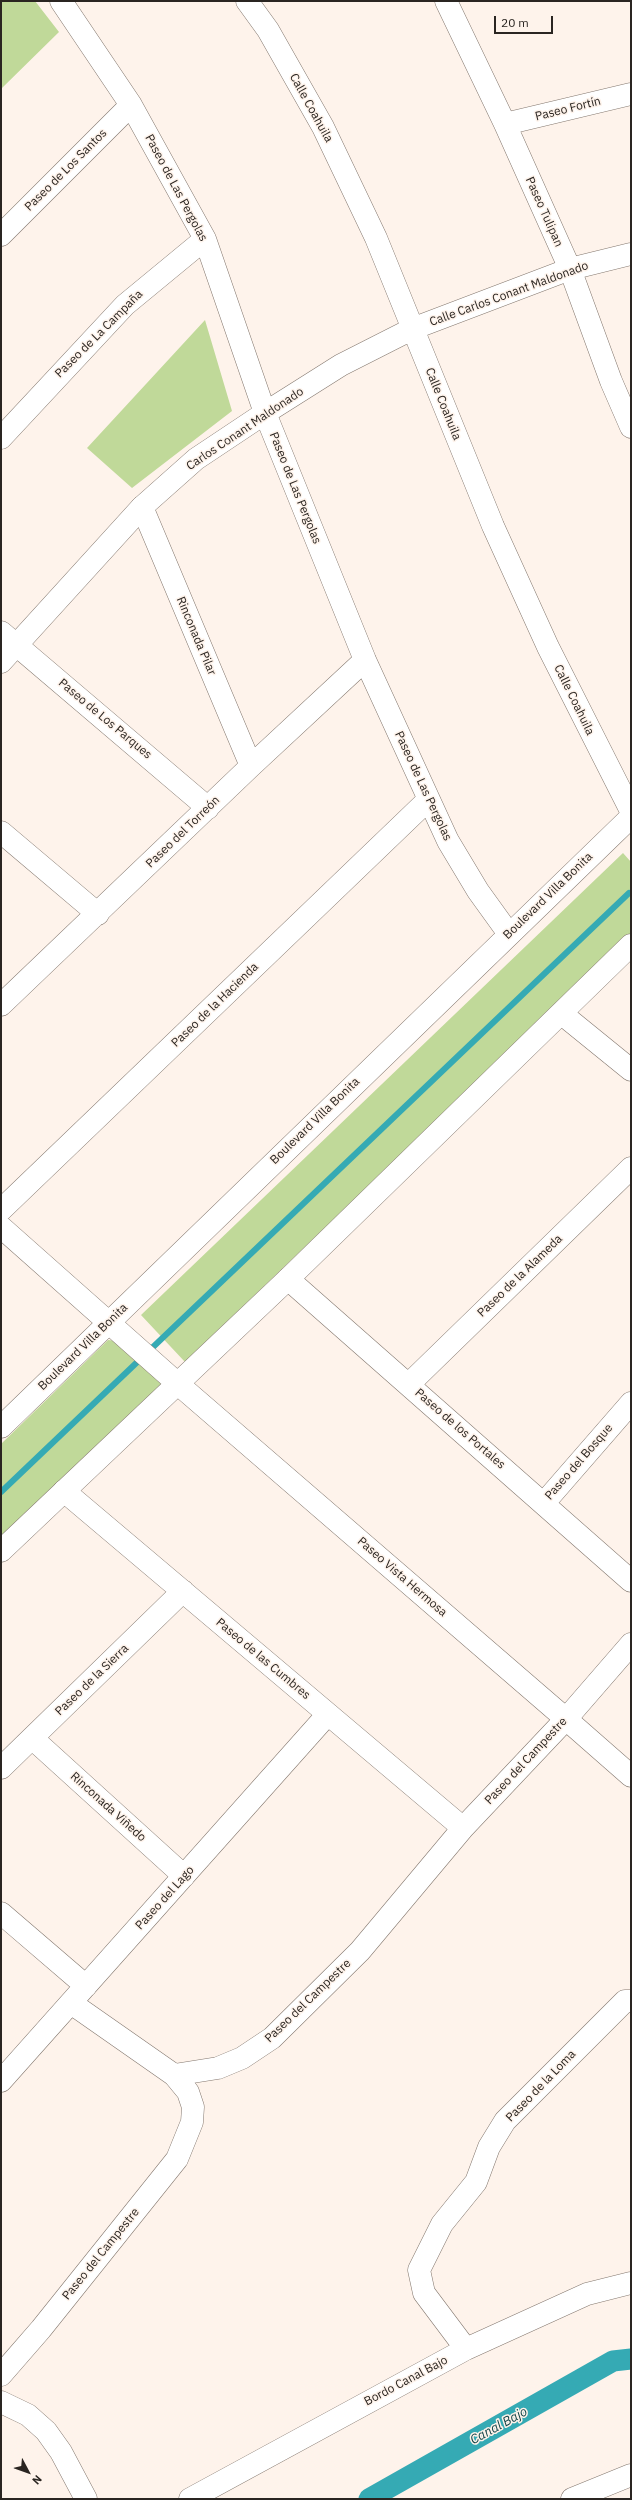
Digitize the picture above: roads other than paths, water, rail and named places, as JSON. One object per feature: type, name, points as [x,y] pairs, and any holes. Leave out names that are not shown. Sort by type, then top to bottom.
[{"type":"street","name":"Paseo de Las Pergolas","points":[[61,1],[131,105],[205,239],[265,413],[365,660],[448,841],[478,891],[509,934]]},
{"type":"street","name":"Calle Coahuila","points":[[247,1],[268,30],[323,127],[376,238],[493,526],[548,647],[631,811]]},
{"type":"street","name":"Paseo Tulipan","points":[[446,1],[505,124],[570,270],[611,381],[631,427]]},
{"type":"street","name":"Paseo Fortín","points":[[505,124],[631,94]]},
{"type":"street","name":"Paseo de Los Santos","points":[[1,235],[131,105]]},
{"type":"street","name":"Paseo de La Campaña","points":[[1,438],[125,305],[205,239]]},
{"type":"street","name":"Calle Carlos Conant Maldonado","points":[[412,329],[570,270],[631,254]]},
{"type":"street","name":"Carlos Conant Maldonado","points":[[1,662],[9,638],[142,507],[196,459],[341,365],[412,329]]},
{"type":"street","name":"Rinconada Pilar","points":[[142,507],[251,766]]},
{"type":"street","name":"Paseo de Los Parques","points":[[9,638],[208,808]]},
{"type":"street","name":"Paseo del Torreón","points":[[1,1005],[98,914],[251,766],[365,660]]},
{"type":"street","name":"Paseo de la Hacienda","points":[[1,1210],[428,800]]},
{"type":"street","name":"Boulevard Villa Bonita","points":[[1,1427],[113,1325],[509,934],[631,817]]},
{"type":"street","points":[[1,832],[98,914]]},
{"type":"street","points":[[1,1551],[175,1381],[288,1279],[631,946]]},
{"type":"street","points":[[562,1014],[631,1070]]},
{"type":"street","name":"Paseo de la Alameda","points":[[409,1384],[631,1168]]},
{"type":"street","points":[[1,1227],[113,1325]]},
{"type":"street","name":"Paseo de los Portales","points":[[288,1279],[631,1581]]},
{"type":"street","name":"Paseo Vista Hermosa","points":[[113,1325],[175,1381],[631,1776]]},
{"type":"street","name":"Paseo del Bosque","points":[[544,1503],[631,1403]]},
{"type":"street","name":"Paseo de las Cumbres","points":[[64,1491],[463,1828]]},
{"type":"street","name":"Paseo de la Sierra","points":[[1,1768],[183,1591]]},
{"type":"street","name":"Paseo del Campestre","points":[[174,2075],[218,2068],[242,2058],[272,2038],[360,1951],[463,1828],[566,1719],[631,1644]]},
{"type":"street","name":"Paseo del Lago","points":[[1,2081],[328,1714]]},
{"type":"street","name":"Rinconada Viñedo","points":[[32,1738],[184,1876]]},
{"type":"street","points":[[1,1913],[86,1986]]},
{"type":"street","name":"Paseo de la Loma","points":[[466,2349],[424,2293],[419,2270],[442,2224],[476,2182],[489,2147],[505,2121],[625,2001],[631,2001]]},
{"type":"street","points":[[71,2003],[174,2075]]},
{"type":"street","name":"Paseo del Campestre","points":[[1,2375],[41,2330],[177,2159],[187,2138],[193,2107],[188,2092],[174,2075]]},
{"type":"street","name":"Bordo Canal Bajo","points":[[190,2499],[466,2349],[587,2294],[631,2283]]},
{"type":"street","points":[[1,2402],[28,2415],[46,2431],[61,2452],[86,2499]]},
{"type":"street","points":[[572,2499],[631,2475]]},
{"type":"waterway","points":[[1,1492],[629,893]]},
{"type":"waterway","name":"Canal Bajo","points":[[369,2499],[613,2361],[631,2359]]}]
